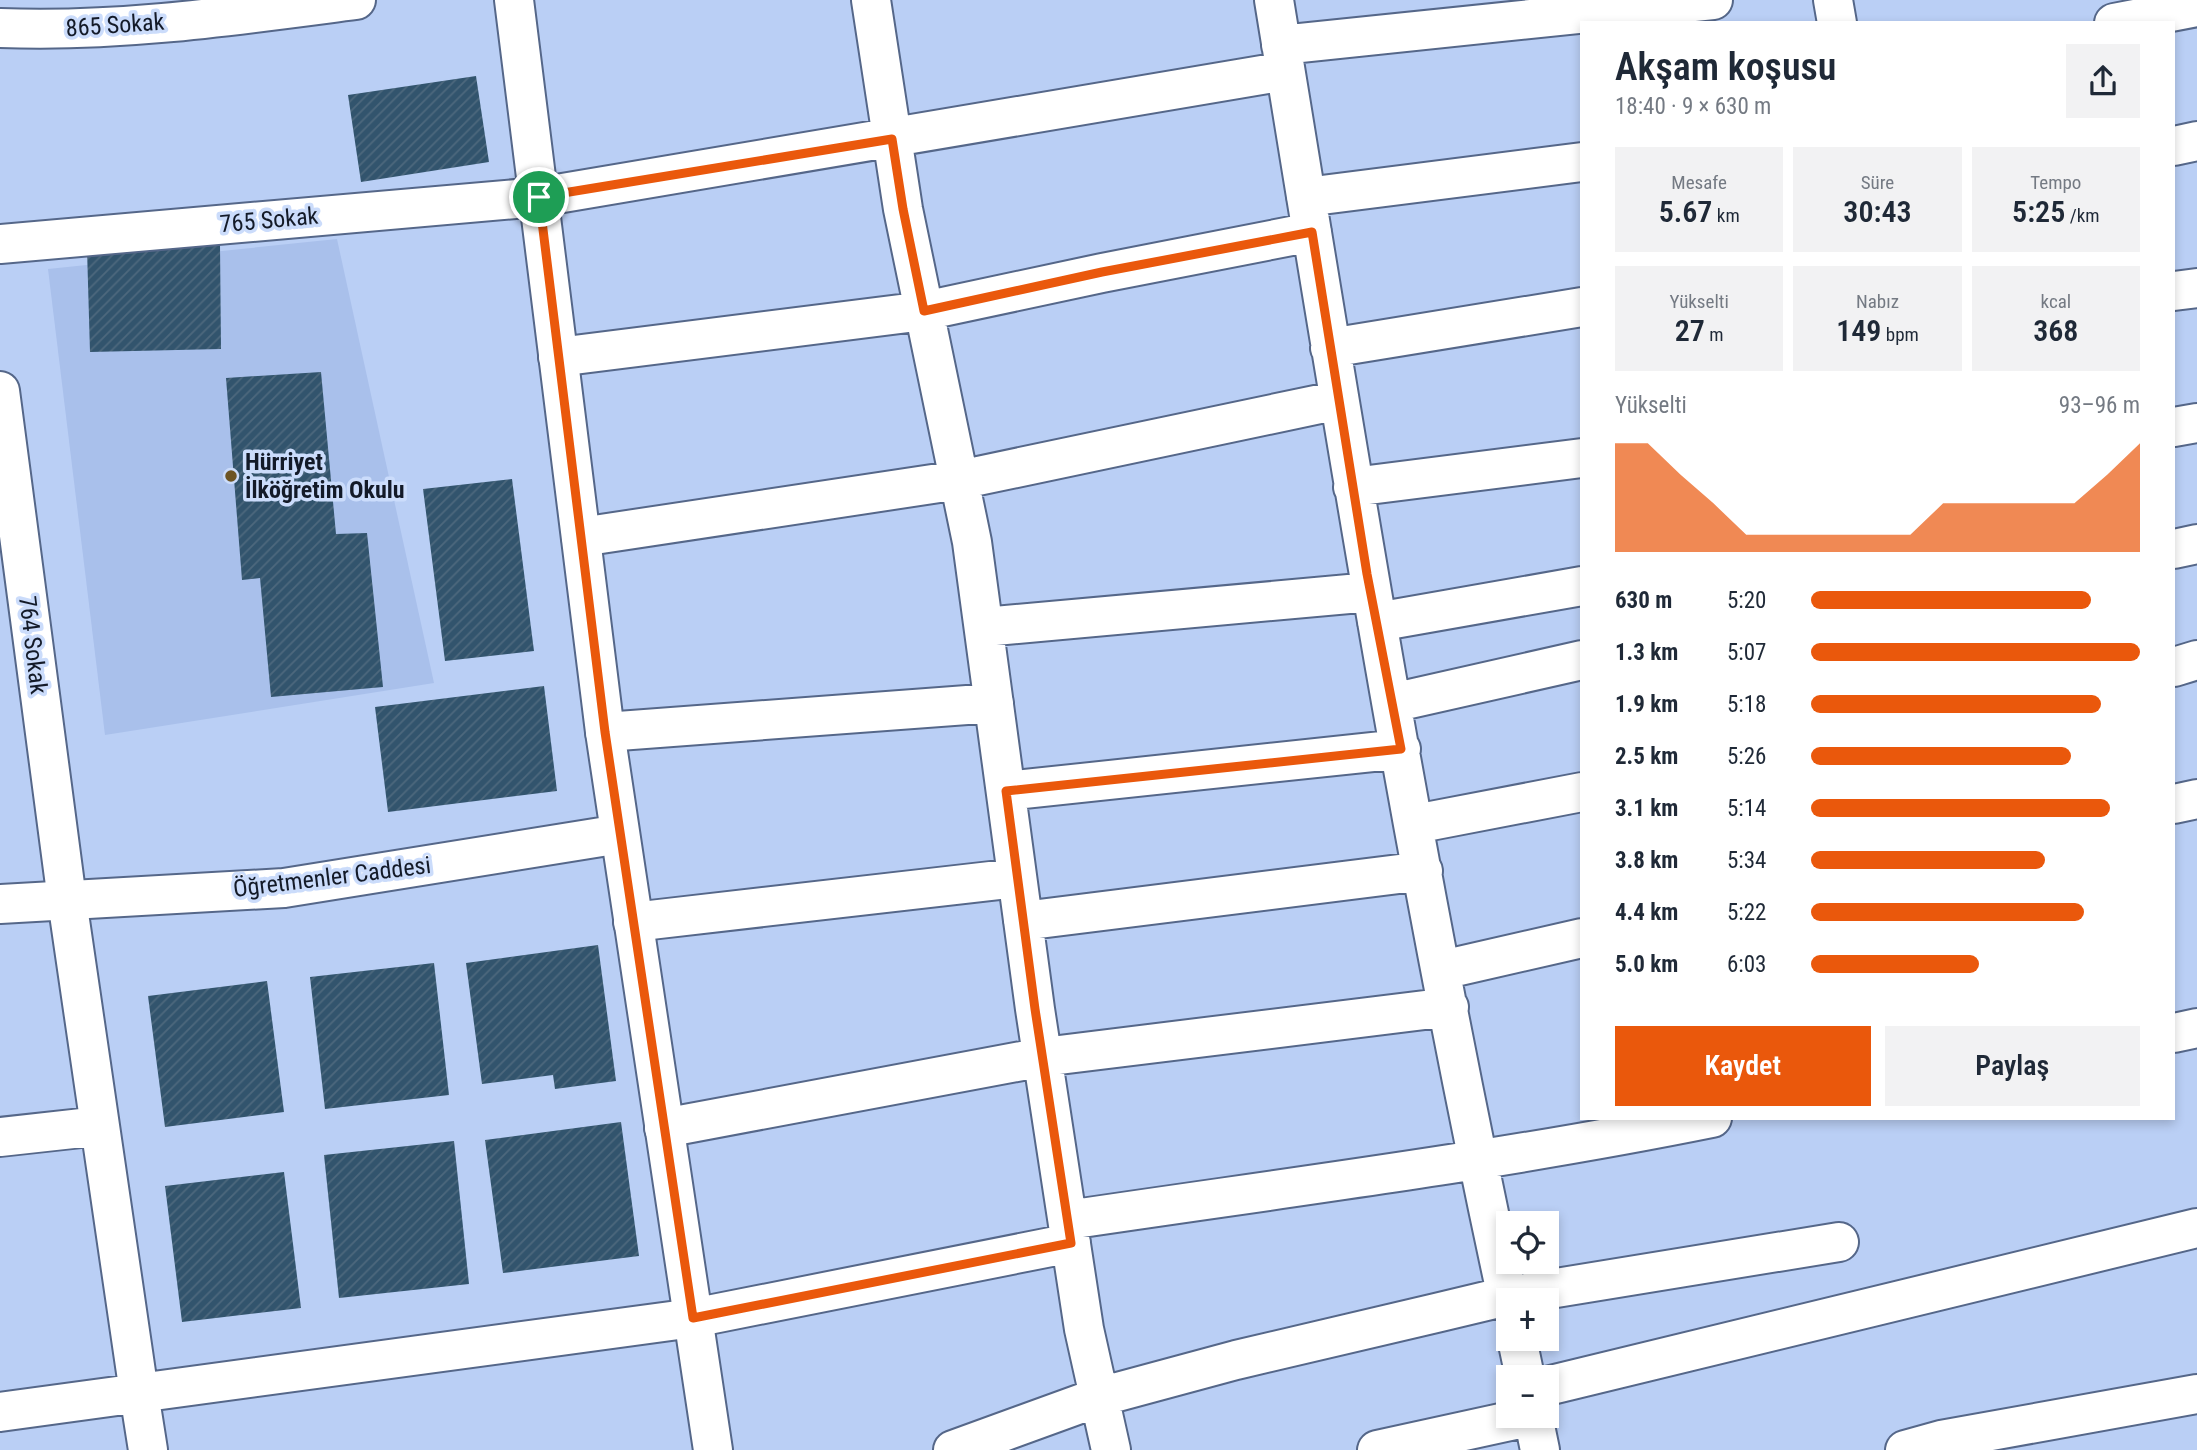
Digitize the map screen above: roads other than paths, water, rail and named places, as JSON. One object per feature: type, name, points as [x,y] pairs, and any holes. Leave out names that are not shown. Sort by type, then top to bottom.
[{"type":"street","name":"865 Sokak","points":[[0,28],[40,29],[96,13],[208,19],[297,4],[356,0]]},
{"type":"street","points":[[514,0],[605,732],[713,1450]]},
{"type":"street","points":[[871,0],[903,209],[972,542],[1023,921],[1084,1329],[1111,1450]]},
{"type":"street","points":[[1273,0],[1374,607],[1478,1159],[1506,1288]]},
{"type":"street","name":"765 Sokak","points":[[0,244],[539,197],[892,139],[1283,58],[1713,0]]},
{"type":"street","points":[[1833,0],[1837,21]]},
{"type":"street","points":[[2124,21],[2197,7]]},
{"type":"street","points":[[2175,146],[2197,141]]},
{"type":"street","points":[[558,357],[924,311],[1102,272],[1309,215],[1580,162]]},
{"type":"street","points":[[2175,291],[2197,288]]},
{"type":"street","points":[[1330,348],[1580,307]]},
{"type":"street","name":"764 Sokak","points":[[0,391],[67,900],[148,1450]]},
{"type":"street","points":[[581,537],[959,480],[1339,400]]},
{"type":"street","points":[[2175,427],[2197,423]]},
{"type":"street","points":[[1353,487],[1580,458]]},
{"type":"street","points":[[2175,549],[2197,544]]},
{"type":"street","points":[[984,627],[1374,607],[1580,586]]},
{"type":"street","points":[[1392,703],[1580,660]]},
{"type":"street","points":[[2175,667],[2197,660]]},
{"type":"street","points":[[605,732],[994,703]]},
{"type":"street","points":[[1006,791],[1401,749]]},
{"type":"street","points":[[1415,824],[1580,792]]},
{"type":"street","points":[[2175,804],[2197,799]]},
{"type":"street","name":"Öğretmenler Caddesi","points":[[0,904],[284,888],[620,834]]},
{"type":"street","points":[[1023,921],[1423,871]]},
{"type":"street","points":[[632,922],[1017,878]]},
{"type":"street","points":[[664,1128],[1043,1057],[1445,988],[1580,940]]},
{"type":"street","points":[[2175,1033],[2197,1028]]},
{"type":"street","points":[[0,1412],[693,1318],[1070,1231],[1478,1159],[1626,1136],[1702,1120]]},
{"type":"street","points":[[0,1137],[100,1126]]},
{"type":"street","points":[[1559,1383],[2197,1228]]},
{"type":"street","points":[[1559,1290],[1839,1242]]},
{"type":"street","points":[[953,1450],[1099,1397],[1236,1360],[1496,1302]]},
{"type":"street","points":[[1905,1450],[1941,1440],[2197,1394]]},
{"type":"street","points":[[1377,1450],[1496,1424]]},
{"type":"street","points":[[1535,1428],[1539,1450]]},
{"type":"place","name":"Hürriyet İlköğretim Okulu","points":[[231,476]]}]
